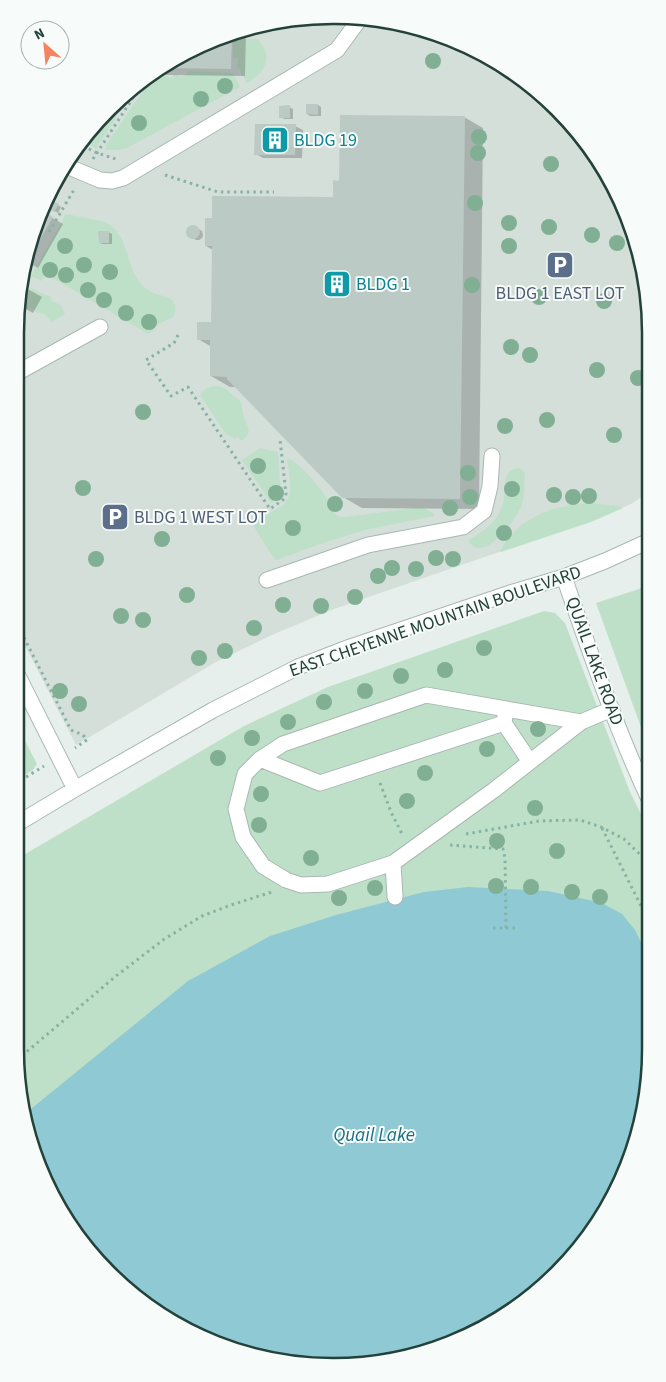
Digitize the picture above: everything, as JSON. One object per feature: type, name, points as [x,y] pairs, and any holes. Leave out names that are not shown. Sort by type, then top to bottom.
[{"type":"street","points":[[71,168],[100,180],[112,181],[123,178],[337,50],[356,24]]},
{"type":"street","points":[[24,369],[100,328]]},
{"type":"street","points":[[267,580],[368,545],[463,527],[484,511],[490,486],[492,456]]},
{"type":"street","name":"EAST CHEYENNE MOUNTAIN BOULEVARD","points":[[24,820],[213,710],[263,683],[298,667],[350,647],[510,593],[564,577],[642,544]]},
{"type":"street","name":"QUAIL LAKE ROAD","points":[[564,577],[594,664],[642,784]]},
{"type":"street","points":[[24,688],[75,789]]},
{"type":"street","points":[[581,722],[505,716],[426,695],[283,744],[260,759],[245,774],[236,809],[243,837],[263,866],[286,880],[301,885],[328,884],[393,863],[581,722],[612,709]]},
{"type":"street","points":[[260,759],[320,783],[505,716]]},
{"type":"street","points":[[505,716],[530,762]]},
{"type":"street","points":[[393,863],[395,897]]},
{"type":"path","points":[[170,70],[174,70],[174,68]]},
{"type":"path","points":[[86,147],[218,192],[274,192]]},
{"type":"path","points":[[178,335],[174,344],[146,360],[171,396],[188,387],[270,509],[283,500],[286,494],[280,439]]},
{"type":"path","points":[[24,638],[71,730],[84,735],[87,740]]},
{"type":"path","points":[[379,781],[391,812],[410,851]]},
{"type":"path","points":[[458,836],[475,831],[539,821],[580,820],[602,827],[624,839],[642,856]]},
{"type":"path","points":[[602,827],[642,910]]},
{"type":"path","points":[[503,849],[505,858],[506,928]]},
{"type":"path","points":[[24,1054],[116,976],[163,940],[202,916],[262,895],[301,885]]},
{"type":"path","points":[[494,928],[519,928]]},
{"type":"shaded area","points":[[313,24],[373,26],[432,40],[488,65],[537,100],[566,129],[601,178],[626,234],[632,253],[642,313],[642,496],[633,503],[601,517],[334,609],[274,634],[216,662],[76,745],[24,644],[24,313],[34,253],[47,215],[65,178],[100,129],[129,100],[178,65],[215,47],[253,34]]},
{"type":"green space","points":[[237,39],[257,39],[266,51],[266,64],[259,75],[247,83],[237,65],[238,58],[233,58],[233,40]]},
{"type":"green space","points":[[188,71],[233,73],[240,87],[127,148],[105,150],[106,145],[144,89],[161,76],[171,78],[174,74],[182,77]]},
{"type":"green space","points":[[111,117],[117,117],[97,149],[89,144],[100,129]]},
{"type":"green space","points":[[66,214],[101,221],[116,230],[121,237],[138,280],[151,292],[167,297],[174,302],[175,311],[173,317],[159,324],[148,334],[46,274],[42,281],[31,276]]},
{"type":"green space","points":[[31,288],[50,296],[52,301],[61,305],[65,314],[52,322],[44,314],[37,313],[32,308],[26,309],[25,298]]},
{"type":"green space","points":[[213,386],[225,388],[241,403],[248,433],[241,441],[238,437],[234,439],[226,434],[200,395],[206,388]]},
{"type":"green space","points":[[260,448],[278,452],[281,494],[271,503],[242,460]]},
{"type":"green space","points":[[287,458],[297,464],[309,476],[325,495],[333,511],[338,516],[346,517],[424,508],[435,516],[365,530],[275,560],[251,522],[251,519],[266,511],[268,514],[288,499],[290,488]]},
{"type":"green space","points":[[518,468],[525,472],[524,496],[519,511],[498,538],[482,548],[474,547],[468,540],[486,528],[497,517],[504,499],[505,479],[509,472]]},
{"type":"green space","points":[[591,503],[623,508],[591,522],[500,551],[517,529],[527,521],[564,506]]},
{"type":"green space","points":[[642,587],[642,730],[596,603]]},
{"type":"green space","points":[[544,611],[555,613],[565,623],[630,792],[642,816],[642,1069],[640,1089],[626,1148],[601,1204],[566,1253],[552,1268],[537,1282],[488,1317],[451,1335],[413,1348],[353,1358],[293,1356],[234,1342],[178,1317],[129,1282],[100,1253],[76,1221],[56,1186],[47,1167],[34,1129],[24,1069],[24,855],[244,726],[328,687]]},
{"type":"green space","points":[[24,739],[37,764],[33,770],[24,776]]},
{"type":"water","name":"Quail Lake","points":[[468,887],[548,891],[602,903],[622,914],[635,930],[642,944],[642,1069],[640,1089],[626,1148],[601,1204],[566,1253],[537,1282],[488,1317],[451,1335],[413,1348],[353,1358],[293,1356],[234,1342],[178,1317],[129,1282],[114,1268],[76,1221],[65,1204],[47,1167],[34,1129],[30,1110],[188,981],[270,936],[336,915],[424,892]]},
{"type":"building","points":[[232,41],[231,69],[173,68]]},
{"type":"building","points":[[306,104],[318,104],[318,115],[306,114]]},
{"type":"building","points":[[290,105],[290,118],[279,118],[279,106]]},
{"type":"building","name":"BLDG 1","points":[[340,115],[465,116],[460,499],[342,498],[227,377],[210,376],[210,340],[197,340],[197,322],[211,322],[212,246],[205,246],[205,218],[212,218],[212,196],[333,197],[333,180],[339,181]]},
{"type":"building","name":"BLDG 19","points":[[255,124],[296,124],[295,155],[254,155]]},
{"type":"building","points":[[54,201],[59,204],[54,212],[50,209]]},
{"type":"building","points":[[47,214],[53,217],[36,246]]},
{"type":"building","points":[[193,225],[198,227],[200,232],[198,237],[193,239],[188,237],[186,232],[188,227]]},
{"type":"building","points":[[98,231],[109,231],[109,243],[99,243]]},
{"type":"place","name":"BLDG 19","points":[[275,140]]},
{"type":"place","name":"BLDG 1 EAST LOT","points":[[560,265]]},
{"type":"place","name":"BLDG 1","points":[[337,284]]},
{"type":"place","name":"BLDG 1 WEST LOT","points":[[115,517]]}]
